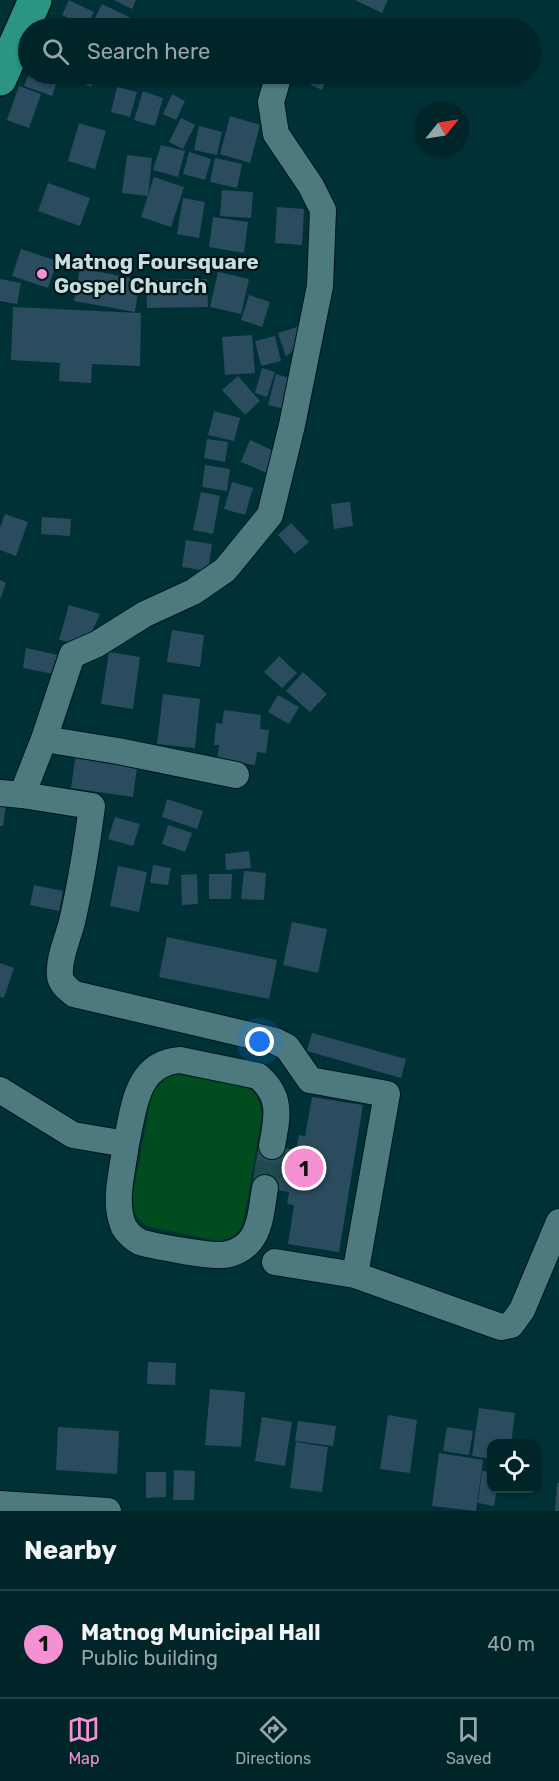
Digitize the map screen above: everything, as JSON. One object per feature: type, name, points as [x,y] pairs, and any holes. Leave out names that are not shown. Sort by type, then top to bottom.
[{"type":"highway","points":[[27,18],[35,0]]},
{"type":"highway","points":[[0,79],[18,38]]},
{"type":"street","points":[[276,84],[271,102],[276,135],[311,186],[323,210],[320,286],[292,425],[270,515],[225,570],[193,592],[144,614],[97,644],[72,655],[44,739],[11,794],[92,806],[72,923],[61,961],[60,977],[64,987],[74,994],[275,1041],[287,1047],[310,1080],[387,1094],[356,1275]]},
{"type":"street","points":[[44,739],[118,751],[236,775]]},
{"type":"street","points":[[265,1188],[256,1230],[250,1242],[238,1251],[224,1255],[140,1242],[129,1235],[122,1223],[118,1202],[126,1144],[140,1088],[145,1077],[159,1065],[169,1061],[180,1060],[258,1076],[272,1091],[276,1104],[277,1116],[272,1146]]},
{"type":"street","points":[[0,1090],[73,1135],[126,1144]]},
{"type":"street","points":[[275,1262],[356,1275],[501,1327],[511,1325],[550,1269],[559,1222]]},
{"type":"street","points":[[0,1504],[108,1511]]},
{"type":"green space","points":[[174,1073],[246,1087],[256,1095],[260,1103],[262,1116],[243,1224],[236,1234],[227,1239],[218,1241],[150,1227],[140,1221],[135,1213],[133,1193],[152,1092],[160,1079]]},
{"type":"building","points":[[69,0],[94,12],[91,18],[68,18],[62,15]]},
{"type":"building","points":[[114,0],[136,0],[132,9]]},
{"type":"building","points":[[355,0],[388,0],[382,13]]},
{"type":"building","points":[[102,4],[131,18],[95,18]]},
{"type":"building","points":[[25,84],[56,84],[52,96],[24,86]]},
{"type":"building","points":[[309,84],[325,84],[322,90]]},
{"type":"building","points":[[19,86],[41,94],[29,128],[7,120]]},
{"type":"building","points":[[117,87],[137,92],[130,117],[111,112]]},
{"type":"building","points":[[143,91],[163,98],[155,126],[134,120]]},
{"type":"building","points":[[172,94],[185,101],[176,120],[163,114]]},
{"type":"building","points":[[230,116],[260,125],[250,163],[220,154]]},
{"type":"building","points":[[181,118],[195,125],[183,149],[169,142]]},
{"type":"building","points":[[79,123],[106,131],[95,169],[68,161]]},
{"type":"building","points":[[199,126],[222,132],[217,155],[194,150]]},
{"type":"building","points":[[161,145],[185,151],[178,177],[153,170]]},
{"type":"building","points":[[189,152],[211,159],[205,180],[183,174]]},
{"type":"building","points":[[127,155],[152,158],[148,196],[122,193]]},
{"type":"building","points":[[215,158],[242,164],[237,188],[210,182]]},
{"type":"building","points":[[154,177],[184,187],[171,227],[141,217]]},
{"type":"building","points":[[48,183],[90,198],[80,226],[38,211]]},
{"type":"building","points":[[222,190],[253,192],[251,218],[220,216]]},
{"type":"building","points":[[183,198],[205,202],[199,238],[177,234]]},
{"type":"building","points":[[277,207],[304,209],[302,245],[275,243]]},
{"type":"building","points":[[213,217],[248,222],[244,253],[209,247]]},
{"type":"building","points":[[21,249],[57,261],[48,288],[12,276]]},
{"type":"building","points":[[80,268],[140,280],[135,312],[74,301]]},
{"type":"building","points":[[218,272],[249,279],[241,314],[210,307]]},
{"type":"building","points":[[0,279],[21,283],[17,304],[0,301]]},
{"type":"building","points":[[207,279],[208,307],[147,308],[146,280]]},
{"type":"building","points":[[249,295],[270,302],[262,327],[241,320]]},
{"type":"building","points":[[13,307],[141,313],[140,366],[92,364],[91,383],[59,381],[60,363],[11,360]]},
{"type":"building","points":[[306,324],[302,341],[286,357],[278,333]]},
{"type":"building","points":[[252,335],[255,373],[225,375],[222,337]]},
{"type":"building","points":[[275,336],[281,361],[261,366],[255,341]]},
{"type":"building","points":[[262,368],[275,372],[267,397],[255,393]]},
{"type":"building","points":[[276,374],[293,379],[285,409],[268,405]]},
{"type":"building","points":[[238,376],[260,401],[245,415],[222,390]]},
{"type":"building","points":[[214,411],[240,418],[234,441],[208,435]]},
{"type":"building","points":[[207,439],[228,442],[225,462],[204,458]]},
{"type":"building","points":[[250,440],[276,452],[267,473],[241,462]]},
{"type":"building","points":[[205,465],[230,469],[227,491],[202,487]]},
{"type":"building","points":[[232,482],[253,488],[245,515],[224,509]]},
{"type":"building","points":[[201,492],[220,496],[213,534],[193,530]]},
{"type":"building","points":[[350,502],[353,526],[334,529],[331,504]]},
{"type":"building","points":[[5,514],[28,522],[16,556],[0,550],[0,528]]},
{"type":"building","points":[[42,517],[71,519],[70,536],[41,534]]},
{"type":"building","points":[[291,523],[309,542],[295,554],[278,535]]},
{"type":"building","points":[[186,540],[212,544],[208,571],[182,567]]},
{"type":"building","points":[[0,580],[6,583],[0,600]]},
{"type":"building","points":[[69,605],[100,614],[86,645],[59,640]]},
{"type":"building","points":[[172,630],[204,635],[200,667],[167,662]]},
{"type":"building","points":[[26,648],[58,655],[54,674],[23,668]]},
{"type":"building","points":[[109,652],[140,657],[133,709],[101,704]]},
{"type":"building","points":[[279,656],[297,673],[282,688],[264,672]]},
{"type":"building","points":[[303,672],[327,694],[310,712],[286,691]]},
{"type":"building","points":[[163,694],[200,699],[195,748],[157,744]]},
{"type":"building","points":[[278,695],[299,707],[289,724],[268,712]]},
{"type":"building","points":[[224,710],[261,715],[260,729],[269,730],[266,753],[257,752],[255,765],[217,760],[219,745],[214,745],[216,723],[222,724]]},
{"type":"building","points":[[76,752],[138,761],[133,797],[71,788]]},
{"type":"building","points":[[167,799],[203,811],[197,829],[162,817]]},
{"type":"building","points":[[0,804],[6,805],[3,826],[0,826]]},
{"type":"building","points":[[115,817],[140,824],[133,846],[108,839]]},
{"type":"building","points":[[168,825],[192,833],[185,852],[162,844]]},
{"type":"building","points":[[249,851],[251,868],[226,870],[225,854]]},
{"type":"building","points":[[153,865],[171,868],[168,885],[150,883]]},
{"type":"building","points":[[118,866],[147,872],[139,912],[110,906]]},
{"type":"building","points":[[244,871],[266,873],[264,900],[241,899]]},
{"type":"building","points":[[197,874],[198,904],[182,905],[181,875]]},
{"type":"building","points":[[209,874],[232,874],[231,899],[209,899]]},
{"type":"building","points":[[34,885],[63,891],[59,911],[30,905]]},
{"type":"building","points":[[292,922],[327,929],[318,973],[283,965]]},
{"type":"building","points":[[167,937],[277,960],[269,999],[159,977]]},
{"type":"building","points":[[0,963],[14,968],[4,998],[0,997]]},
{"type":"building","points":[[312,1033],[406,1059],[401,1078],[307,1051]]},
{"type":"building","points":[[312,1097],[363,1105],[339,1252],[288,1244],[294,1205],[287,1204],[289,1192],[252,1186],[259,1144],[296,1150],[299,1135],[305,1136]]},
{"type":"building","points":[[148,1362],[176,1363],[175,1385],[147,1384]]},
{"type":"building","points":[[210,1389],[245,1392],[241,1447],[205,1445]]},
{"type":"building","points":[[479,1408],[515,1413],[512,1439],[487,1439],[487,1458],[472,1456]]},
{"type":"building","points":[[388,1415],[417,1420],[410,1473],[380,1469]]},
{"type":"building","points":[[262,1417],[292,1422],[285,1466],[255,1461]]},
{"type":"building","points":[[298,1421],[336,1426],[333,1446],[295,1441]]},
{"type":"building","points":[[58,1427],[119,1431],[117,1474],[56,1470]]},
{"type":"building","points":[[447,1427],[473,1431],[469,1455],[443,1451]]},
{"type":"building","points":[[296,1442],[328,1447],[322,1492],[290,1488]]},
{"type":"building","points":[[439,1453],[483,1460],[476,1511],[432,1506]]},
{"type":"building","points":[[174,1470],[195,1471],[194,1500],[173,1500]]},
{"type":"building","points":[[482,1471],[487,1472],[487,1493],[496,1493],[494,1506],[478,1503]]},
{"type":"building","points":[[146,1472],[166,1472],[166,1497],[146,1498]]},
{"type":"building","points":[[557,1483],[559,1483],[559,1511],[555,1511]]},
{"type":"tunnel","points":[[265,1188],[272,1146]]},
{"type":"place","name":"Matnog Foursquare Gospel Church","points":[[42,274]]},
{"type":"place","name":"Matnog Municipal Hall","points":[[304,1168]]}]
